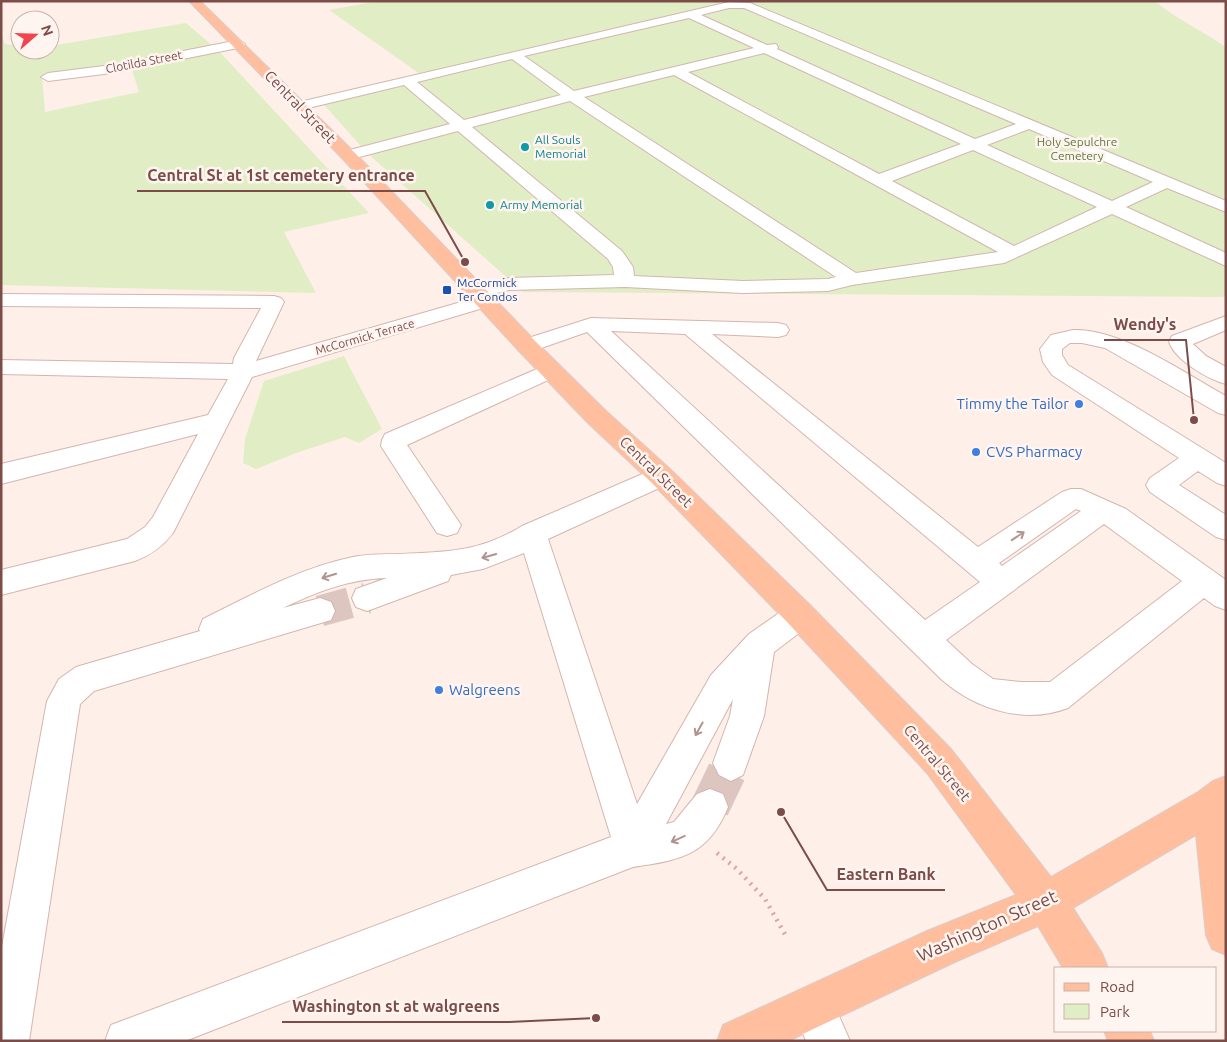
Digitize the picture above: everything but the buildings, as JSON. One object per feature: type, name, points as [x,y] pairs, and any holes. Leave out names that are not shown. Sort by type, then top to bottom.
[{"type":"main road","name":"Central Street","points":[[194,1],[348,155],[527,346],[800,615],[939,761],[1046,902],[1086,967]]},
{"type":"main road","name":"Washington Street","points":[[739,1041],[821,1023],[942,946],[1046,902],[1219,800]]},
{"type":"main road","points":[[1219,800],[1226,935]]},
{"type":"street","points":[[300,106],[728,5],[746,5],[1226,207]]},
{"type":"street","points":[[690,14],[1226,260]]},
{"type":"street","points":[[800,40],[817,35]]},
{"type":"street","name":"Clotilda Street","points":[[48,77],[112,69],[238,44]]},
{"type":"street","points":[[348,155],[572,96],[783,44]]},
{"type":"street","points":[[514,55],[572,96],[852,279]]},
{"type":"street","points":[[676,71],[1013,253]]},
{"type":"street","points":[[407,80],[615,255],[623,267],[625,281]]},
{"type":"street","points":[[878,180],[1029,124]]},
{"type":"street","name":"McCormick Terrace","points":[[1,367],[243,372],[481,297],[509,284],[625,281],[743,287],[828,285],[852,279],[997,259],[1167,182]]},
{"type":"street","points":[[1,300],[274,302],[245,358],[243,372],[163,526],[147,543],[135,549],[1,583]]},
{"type":"street","points":[[1226,322],[1180,341],[1181,345],[1198,361],[1226,377]]},
{"type":"street","points":[[591,324],[963,677],[986,692],[1032,699],[1056,697],[1215,589],[1116,517],[1081,499],[1071,499],[977,563]]},
{"type":"street","points":[[527,346],[591,324],[778,330]]},
{"type":"street","points":[[691,328],[1002,583]]},
{"type":"street","points":[[1226,407],[1113,344],[1096,338],[1080,336],[1059,339],[1052,344],[1050,352],[1052,360],[1060,370],[1226,476]]},
{"type":"street","points":[[1226,417],[1112,352],[1090,346],[1079,346],[1070,349],[1068,354],[1070,360],[1075,368],[1085,376],[1226,461]]},
{"type":"street","points":[[447,525],[394,446],[394,440],[551,370]]},
{"type":"street","points":[[1,474],[217,421]]},
{"type":"street","points":[[1198,458],[1159,485],[1226,529]]},
{"type":"street","points":[[366,593],[503,552],[532,534],[661,476]]},
{"type":"street","points":[[924,639],[1097,514],[1105,512]]},
{"type":"street","points":[[532,534],[633,848]]},
{"type":"street","points":[[160,657],[286,592],[354,568],[461,564]]},
{"type":"street","points":[[7,1041],[64,701],[70,690],[78,682],[87,678],[160,657],[319,605]]},
{"type":"street","points":[[633,848],[723,686],[760,644],[800,615]]},
{"type":"street","points":[[731,763],[749,708],[760,644]]},
{"type":"street","points":[[127,1041],[633,848],[674,842],[686,835],[710,807]]},
{"type":"path","points":[[686,835],[712,849],[737,869],[765,899],[786,936]]},
{"type":"green space","name":"Holy Sepulchre Cemetery","points":[[378,1],[718,1],[718,4],[748,1],[1160,1],[1156,2],[1226,47],[1226,297],[523,292],[367,153],[318,98],[420,74],[329,10]]},
{"type":"green space","points":[[186,23],[213,46],[42,76],[45,112],[139,92],[131,67],[217,49],[369,213],[284,232],[316,293],[1,285],[1,33],[5,44],[10,45],[10,60],[60,60],[60,44]]},
{"type":"green space","points":[[344,356],[382,429],[359,443],[345,437],[296,453],[256,469],[243,463],[245,439],[264,381]]},
{"type":"tunnel","points":[[320,611],[367,598]]},
{"type":"tunnel","points":[[710,807],[731,763]]},
{"type":"place","name":"All Souls Memorial","points":[[525,147]]},
{"type":"place","name":"Army Memorial","points":[[490,205]]},
{"type":"place","name":"Central St at 1st cemetery entrance","points":[[465,262]]},
{"type":"place","name":"McCormick Ter Condos","points":[[447,290]]},
{"type":"place","name":"Timmy the Tailor","points":[[1079,404]]},
{"type":"place","name":"Wendy's","points":[[1194,420]]},
{"type":"place","name":"CVS Pharmacy","points":[[976,452]]},
{"type":"place","name":"Walgreens","points":[[439,690]]},
{"type":"place","name":"Eastern Bank","points":[[781,812]]},
{"type":"place","name":"Washington st at walgreens","points":[[596,1018]]}]
